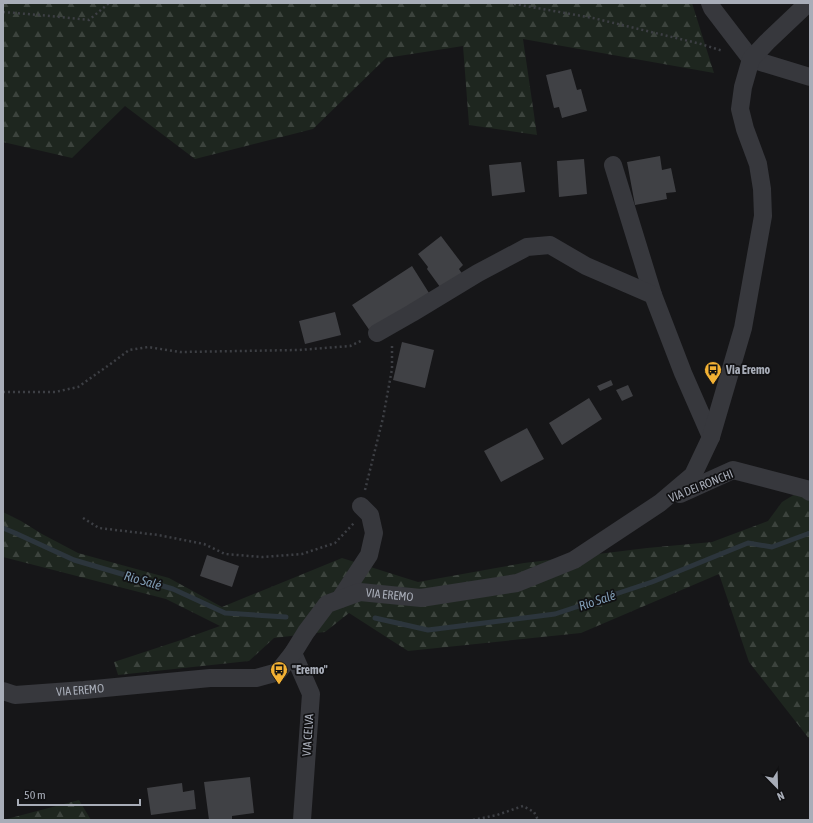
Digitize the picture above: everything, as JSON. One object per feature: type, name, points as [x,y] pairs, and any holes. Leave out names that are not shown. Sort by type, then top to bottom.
[{"type":"street","points":[[710,3],[712,8],[752,59],[810,77]]},
{"type":"street","name":"VIA EREMO","points":[[3,692],[15,695],[210,678],[256,678],[278,672],[327,604],[360,592],[421,598],[517,583],[574,560],[660,503],[693,475],[711,437],[742,328],[763,216],[762,189],[758,164],[745,129],[740,109],[743,87],[752,59],[767,42],[808,3]]},
{"type":"street","points":[[613,165],[653,295],[683,372],[711,437]]},
{"type":"street","points":[[377,333],[478,273],[527,247],[550,245],[586,266],[653,295]]},
{"type":"street","name":"VIA DEI RONCHI","points":[[660,503],[733,470],[806,488],[810,492]]},
{"type":"street","points":[[340,599],[369,555],[374,532],[370,515],[361,506]]},
{"type":"street","name":"VIA CELVA","points":[[293,653],[311,694],[302,820]]},
{"type":"path","points":[[3,12],[89,20],[109,3]]},
{"type":"path","points":[[509,3],[593,18],[701,44],[752,59]]},
{"type":"path","points":[[3,392],[55,392],[78,387],[109,366],[129,350],[148,347],[180,352],[299,350],[350,346],[377,333],[392,346],[392,369],[358,518],[335,543],[302,554],[262,557],[225,554],[204,544],[158,535],[99,528],[83,518]]},
{"type":"path","points":[[473,820],[497,815],[523,806],[534,812],[538,820]]},
{"type":"green space","points":[[3,3],[692,3],[714,73],[523,39],[537,135],[469,125],[463,46],[386,58],[313,129],[195,159],[125,106],[72,158],[3,142]]},
{"type":"green space","points":[[810,485],[810,740],[749,662],[719,574],[581,633],[408,651],[349,613],[325,632],[274,638],[249,661],[118,675],[114,662],[220,626],[166,599],[3,557],[3,512],[78,553],[169,578],[222,607],[342,558],[418,582],[524,563],[647,548],[712,542],[768,521],[782,502]]},
{"type":"green space","points":[[79,800],[91,820],[3,820]]},
{"type":"building","points":[[571,69],[577,90],[581,89],[587,111],[562,118],[559,107],[554,108],[546,75]]},
{"type":"building","points":[[660,156],[662,170],[671,168],[676,192],[666,193],[667,199],[635,205],[627,162]]},
{"type":"building","points":[[584,159],[587,194],[559,197],[557,161]]},
{"type":"building","points":[[521,162],[525,192],[492,196],[489,165]]},
{"type":"building","points":[[441,236],[463,265],[459,269],[463,275],[443,291],[418,254]]},
{"type":"building","points":[[412,266],[429,293],[370,331],[352,305]]},
{"type":"building","points":[[335,312],[341,335],[305,344],[299,321]]},
{"type":"building","points":[[402,342],[434,350],[425,388],[393,380]]},
{"type":"building","points":[[611,380],[613,385],[600,391],[597,386]]},
{"type":"building","points":[[628,385],[633,396],[622,401],[616,390]]},
{"type":"building","points":[[589,398],[602,419],[562,445],[549,423]]},
{"type":"building","points":[[527,428],[544,459],[501,482],[484,451]]},
{"type":"building","points":[[207,555],[239,566],[232,587],[200,576]]},
{"type":"building","points":[[250,777],[254,813],[232,816],[232,820],[209,820],[204,782]]},
{"type":"building","points":[[182,783],[183,792],[194,790],[196,809],[151,815],[147,788]]},
{"type":"waterway","name":"Rio Salé","points":[[3,528],[74,560],[173,589],[225,613],[286,617]]},
{"type":"waterway","name":"Rio Salé","points":[[375,618],[428,630],[555,614],[652,582],[748,543],[772,547],[810,533]]},
{"type":"place","name":"Via Eremo","points":[[713,385]]},
{"type":"place","name":"\"Eremo\"","points":[[279,685]]}]
